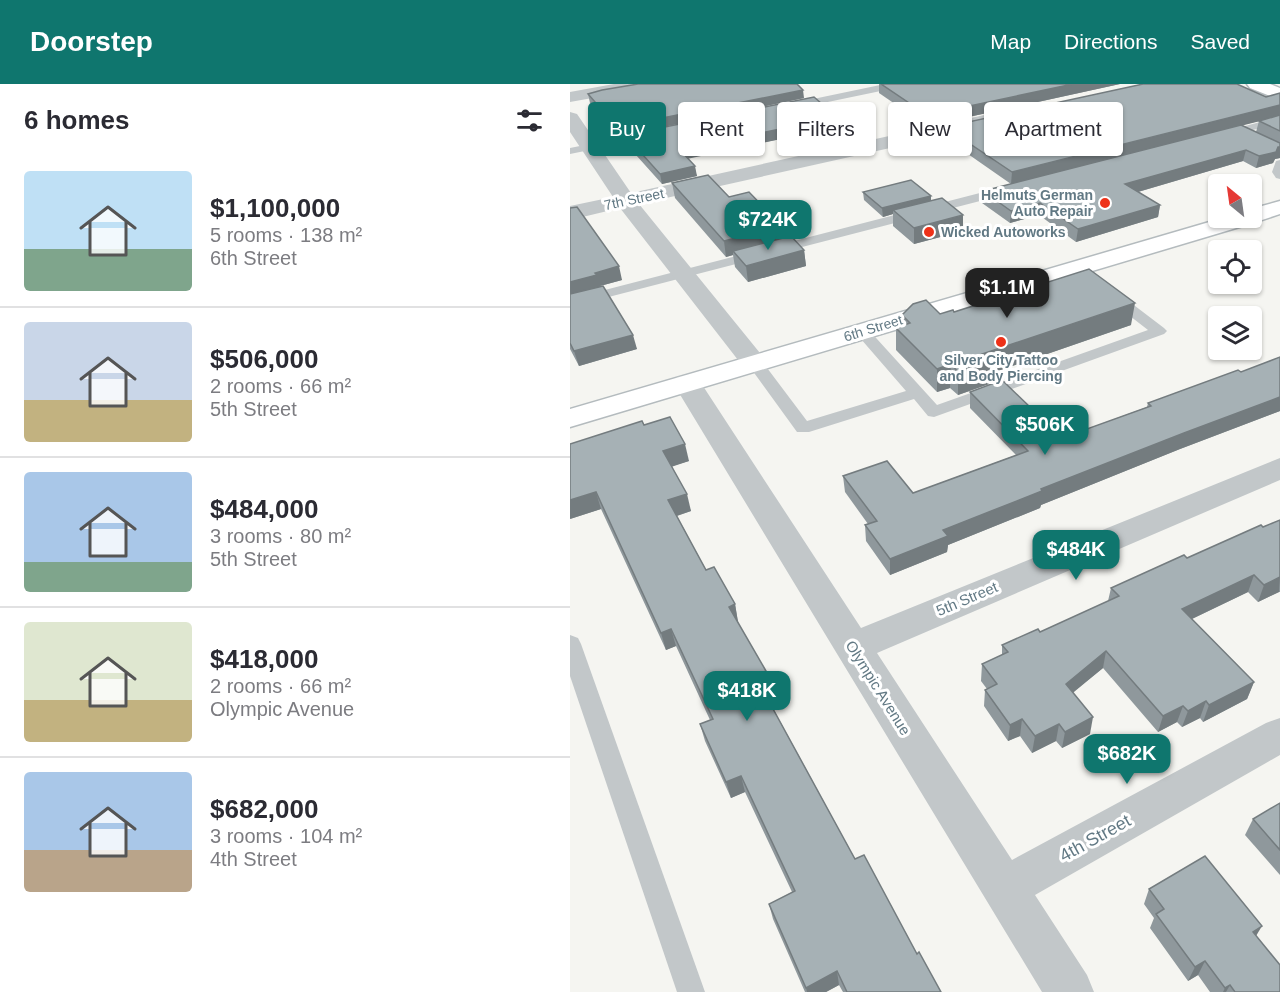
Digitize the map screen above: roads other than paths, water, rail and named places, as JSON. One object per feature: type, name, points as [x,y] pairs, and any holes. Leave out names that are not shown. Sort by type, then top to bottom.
[{"type":"main road","points":[[1256,84],[1280,95]]},
{"type":"main road","points":[[1262,213],[1280,207]]},
{"type":"main road","name":"6th Street","points":[[570,418],[862,331],[1089,278],[1219,228]]},
{"type":"street","points":[[570,97],[643,84]]},
{"type":"street","points":[[570,118],[580,149],[625,200],[755,363]]},
{"type":"street","name":"7th Street","points":[[570,213],[984,121]]},
{"type":"street","name":"Olympic Avenue","points":[[687,383],[1070,992]]},
{"type":"street","name":"5th Street","points":[[853,647],[1280,468]]},
{"type":"street","name":"4th Street","points":[[1004,888],[1280,735]]},
{"type":"lane","points":[[810,102],[900,84]]},
{"type":"lane","points":[[1206,139],[1280,120]]},
{"type":"lane","points":[[1240,130],[1260,140]]},
{"type":"lane","points":[[1280,164],[1278,172],[1280,175]]},
{"type":"lane","points":[[570,303],[1022,187]]},
{"type":"lane","points":[[862,331],[934,412],[1159,332],[1089,278]]},
{"type":"lane","points":[[755,363],[803,428],[917,393]]},
{"type":"lane","points":[[570,644],[691,992]]},
{"type":"place","name":"Helmuts German Auto Repair","points":[[1105,203]]},
{"type":"place","name":"Wicked Autoworks","points":[[929,232]]},
{"type":"place","name":"Silver City Tattoo and Body Piercing","points":[[1001,342]]}]
